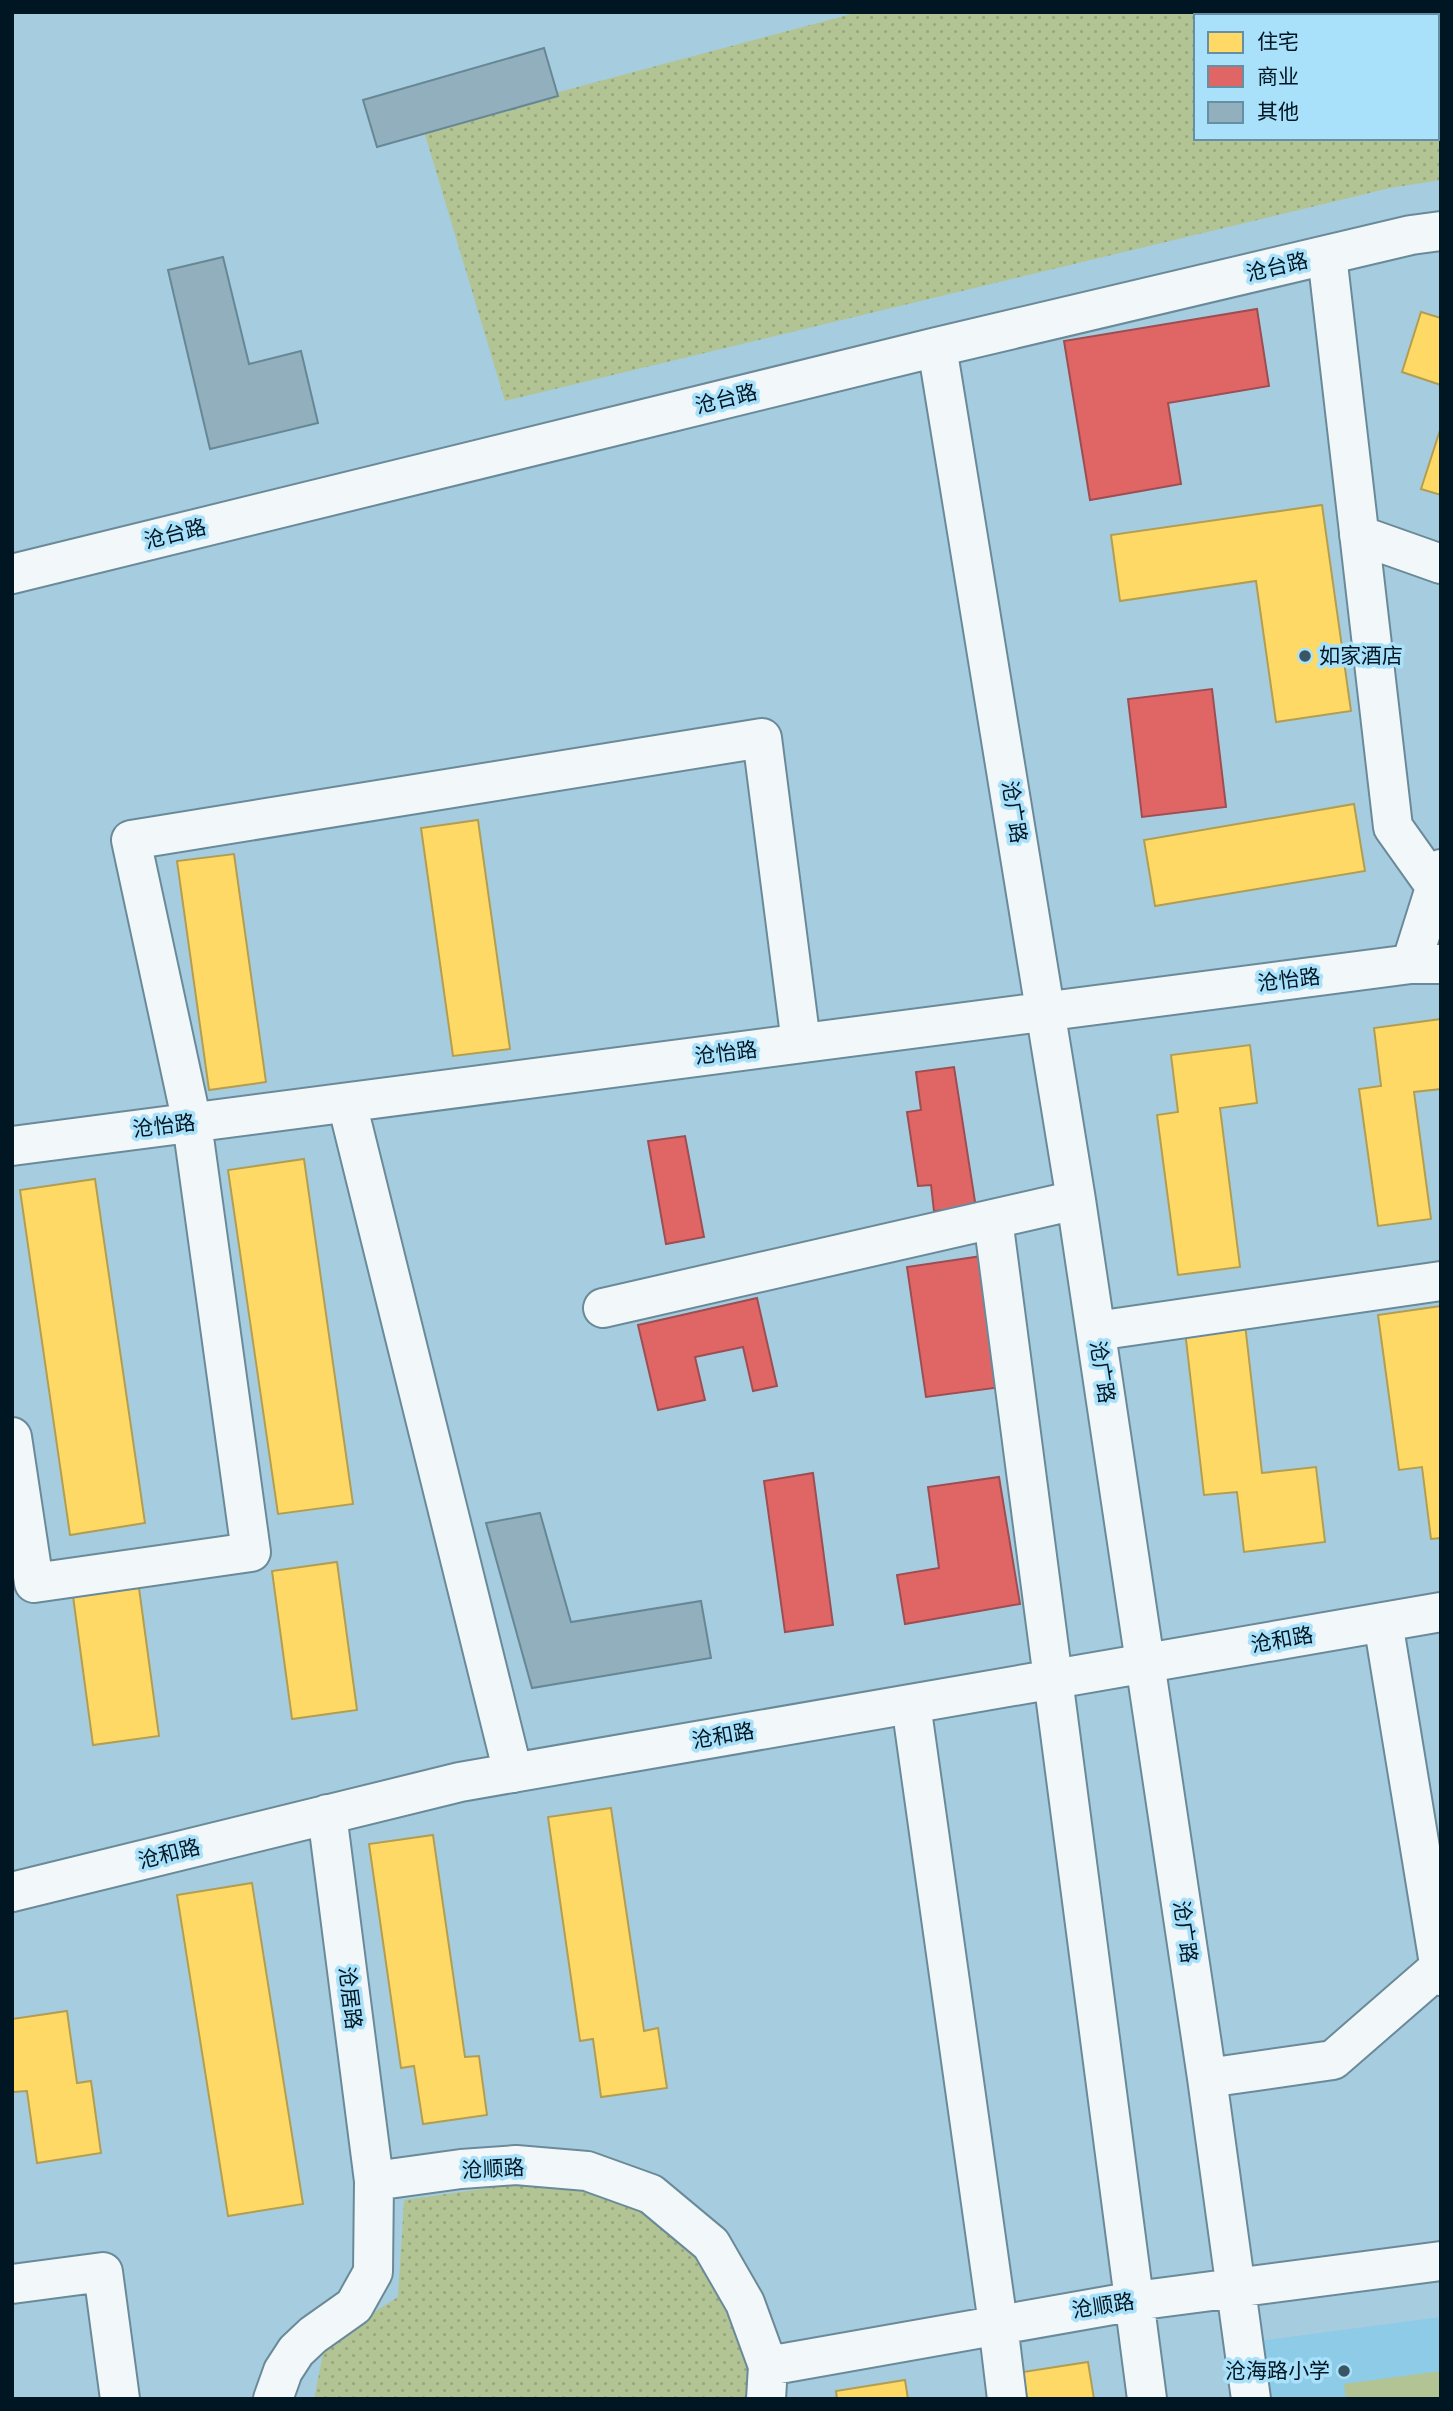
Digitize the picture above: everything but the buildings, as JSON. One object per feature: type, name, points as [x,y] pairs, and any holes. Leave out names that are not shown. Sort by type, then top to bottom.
[{"type":"street","name":"沧台路","points":[[12,574],[937,347],[1327,255],[1431,237]]},
{"type":"street","points":[[1327,255],[1393,827],[1438,877],[1426,964]]},
{"type":"street","name":"沧广路","points":[[937,347],[1076,1200],[1207,2078],[1251,2399]]},
{"type":"street","points":[[1359,535],[1441,564]]},
{"type":"street","points":[[12,1437],[34,1583],[251,1552],[192,1123],[131,839],[762,738],[801,1043]]},
{"type":"street","name":"沧怡路","points":[[12,1146],[1426,964]]},
{"type":"street","points":[[347,1103],[513,1773]]},
{"type":"street","points":[[603,1308],[1076,1200]]},
{"type":"street","points":[[993,1219],[1147,2399]]},
{"type":"street","points":[[1096,1331],[1441,1281]]},
{"type":"street","name":"沧和路","points":[[12,1892],[460,1782],[1441,1612]]},
{"type":"street","points":[[1207,2078],[1333,2060],[1440,1970],[1383,1622]]},
{"type":"street","points":[[911,1704],[1007,2399]]},
{"type":"street","name":"沧居路","points":[[327,1814],[374,2181]]},
{"type":"street","name":"沧顺路","points":[[374,2181],[461,2169],[516,2165],[587,2171],[651,2194],[711,2244],[745,2303],[767,2383],[998,2324],[1135,2301],[1441,2261]]},
{"type":"street","points":[[273,2399],[283,2371],[296,2351],[313,2335],[354,2306],[373,2272],[374,2181]]},
{"type":"street","points":[[12,2284],[103,2272],[120,2399]]},
{"type":"shaded area","name":"沧海路小学","points":[[1441,2317],[1441,2399],[1251,2399],[1243,2343]]},
{"type":"green space","points":[[859,12],[1441,12],[1441,180],[1390,188],[505,401],[423,128]]},
{"type":"green space","points":[[552,2179],[642,2195],[702,2249],[752,2346],[748,2399],[314,2399],[325,2343],[398,2297],[404,2200]]},
{"type":"green space","points":[[1441,2371],[1441,2399],[1346,2399],[1344,2384]]},
{"type":"place","name":"如家酒店","points":[[1305,656]]},
{"type":"place","name":"沧海路小学","points":[[1344,2371]]}]
